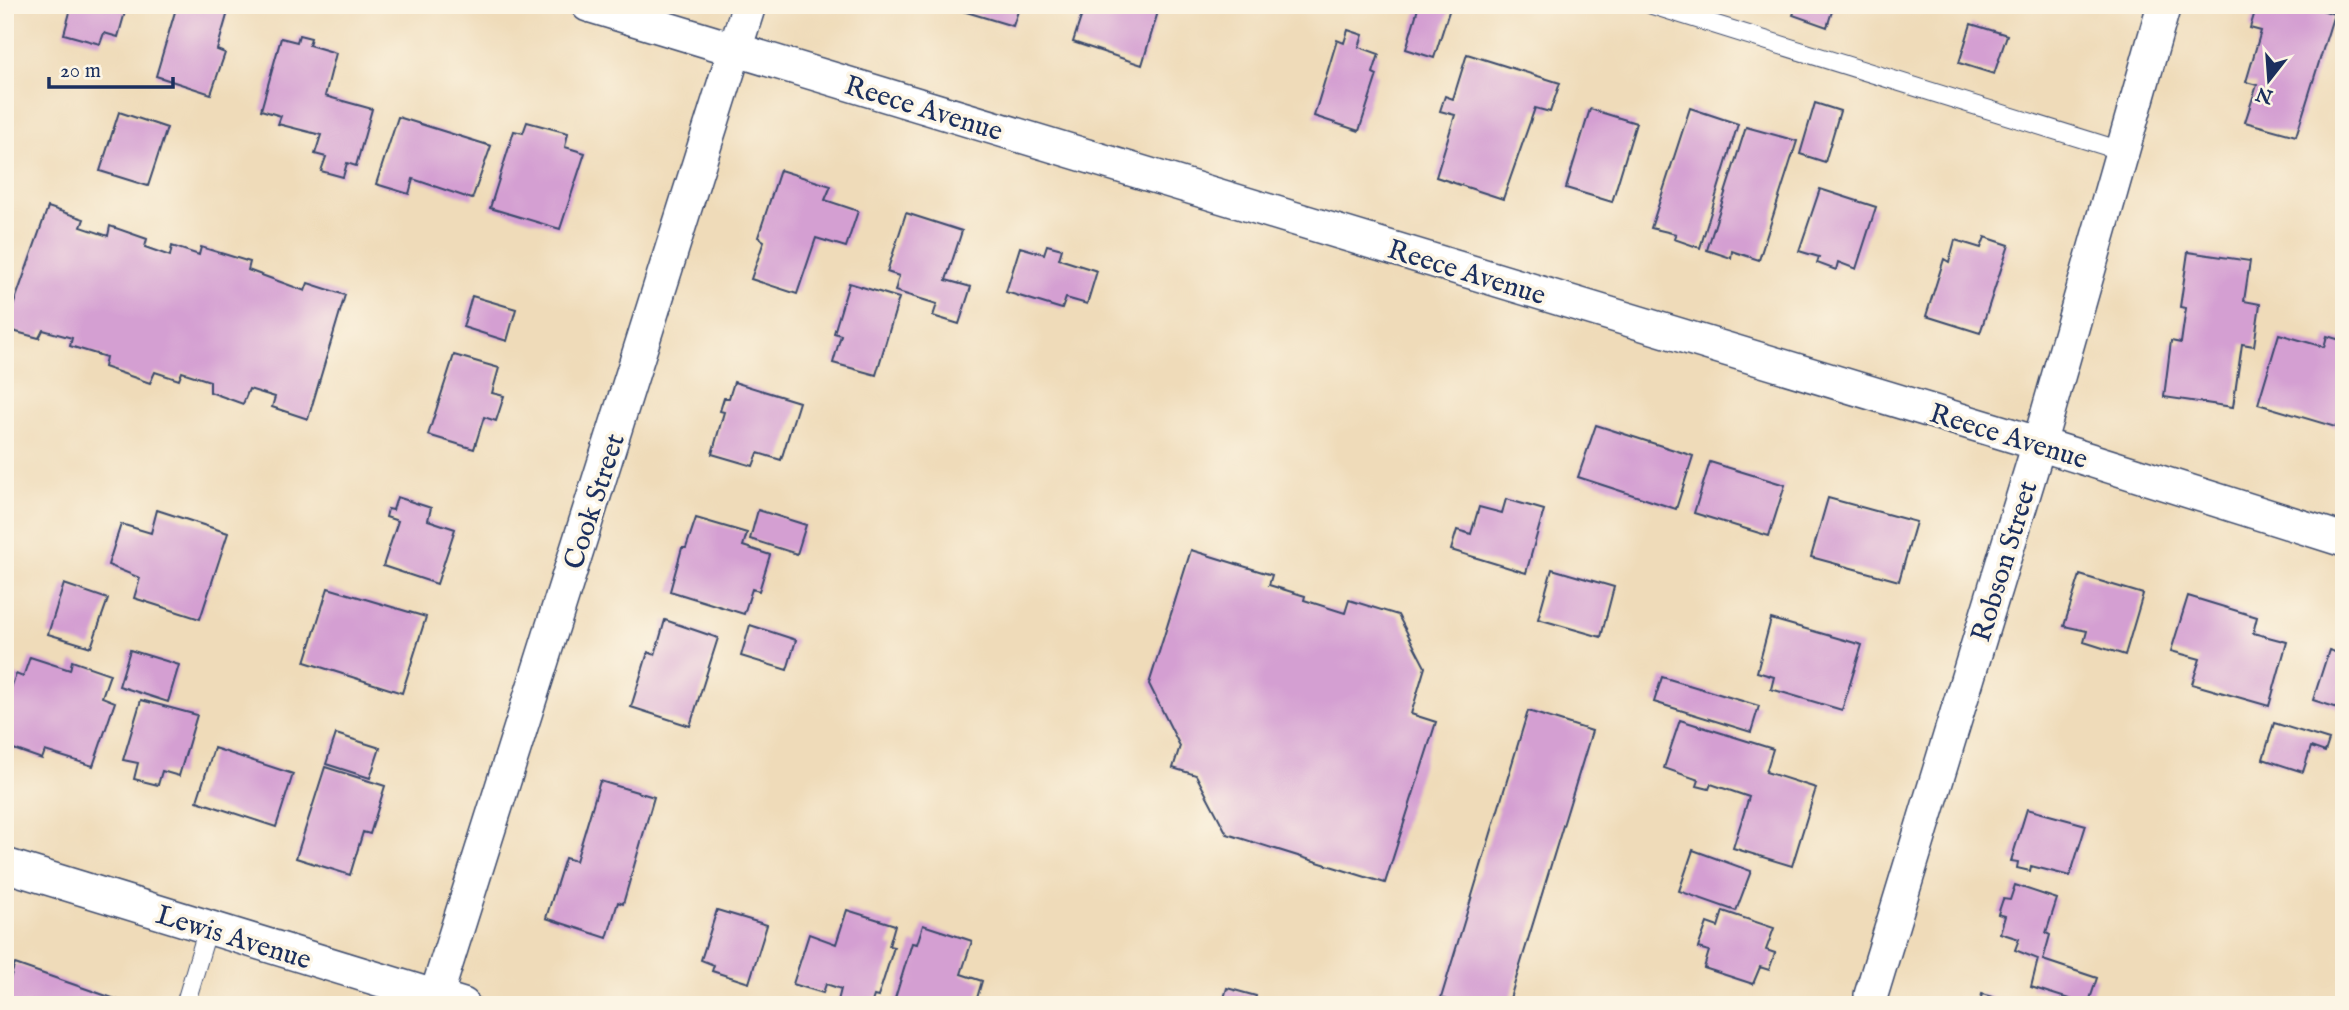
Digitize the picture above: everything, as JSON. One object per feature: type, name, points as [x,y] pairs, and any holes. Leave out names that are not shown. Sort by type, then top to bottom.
[{"type":"street","name":"Reece Avenue","points":[[588,5],[2039,444],[2344,540]]},
{"type":"street","name":"Cook Street","points":[[444,1002],[749,5]]},
{"type":"street","name":"Robson Street","points":[[1871,995],[2039,444],[2164,5]]},
{"type":"street","name":"Lewis Avenue","points":[[5,865],[444,1002]]},
{"type":"lane","points":[[1651,5],[2122,151]]},
{"type":"lane","points":[[185,1005],[208,929]]},
{"type":"building","points":[[72,5],[127,5],[118,37],[104,33],[100,44],[64,34]]},
{"type":"building","points":[[177,5],[230,5],[217,50],[225,53],[211,94],[156,76]]},
{"type":"building","points":[[965,5],[1020,5],[1013,26],[963,11]]},
{"type":"building","points":[[1085,5],[1160,5],[1142,65],[1073,42]]},
{"type":"building","points":[[1419,5],[1451,5],[1434,58],[1406,49]]},
{"type":"building","points":[[1797,5],[1834,5],[1827,27],[1793,15]]},
{"type":"building","points":[[2257,5],[2307,5],[2334,14],[2296,136],[2245,122],[2257,85],[2246,82],[2261,31],[2250,28]]},
{"type":"building","points":[[1971,24],[2007,35],[1994,74],[1959,63]]},
{"type":"building","points":[[1348,30],[1363,35],[1359,47],[1379,54],[1373,73],[1377,75],[1359,131],[1314,116],[1337,40],[1344,43]]},
{"type":"building","points":[[299,35],[311,38],[309,45],[336,53],[325,96],[372,109],[356,166],[347,163],[343,177],[321,171],[326,157],[315,154],[321,135],[278,124],[281,116],[261,110],[281,38],[297,42]]},
{"type":"building","points":[[1467,54],[1560,83],[1550,112],[1535,108],[1503,199],[1436,177],[1455,115],[1440,111],[1445,96],[1453,99]]},
{"type":"building","points":[[1815,103],[1840,111],[1825,162],[1800,154]]},
{"type":"building","points":[[1690,108],[1738,124],[1700,248],[1674,239],[1676,234],[1651,228]]},
{"type":"building","points":[[1590,109],[1636,123],[1612,202],[1566,188]]},
{"type":"building","points":[[119,112],[167,128],[148,186],[100,171]]},
{"type":"building","points":[[398,117],[491,146],[472,199],[413,179],[409,194],[376,184]]},
{"type":"building","points":[[527,122],[568,133],[565,147],[585,153],[560,229],[490,208],[514,131],[523,133]]},
{"type":"building","points":[[1746,127],[1797,141],[1759,260],[1732,251],[1731,258],[1707,250]]},
{"type":"building","points":[[780,170],[831,186],[825,200],[858,211],[846,247],[816,238],[797,294],[751,279],[764,241],[758,237]]},
{"type":"building","points":[[1820,189],[1876,207],[1856,269],[1838,262],[1836,270],[1817,263],[1819,257],[1799,251]]},
{"type":"building","points":[[48,207],[84,219],[81,227],[108,236],[110,226],[147,239],[145,247],[170,256],[172,246],[199,255],[201,247],[250,262],[248,270],[305,291],[308,283],[345,295],[308,419],[272,407],[275,397],[249,389],[243,404],[210,392],[210,381],[182,372],[179,380],[155,372],[150,383],[104,367],[106,357],[70,346],[72,338],[43,330],[39,338],[5,329]]},
{"type":"building","points":[[906,213],[962,231],[946,280],[971,287],[959,324],[933,316],[937,304],[895,291],[899,276],[887,272]]},
{"type":"building","points":[[1985,237],[2009,245],[1980,333],[1926,316],[1944,259],[1949,262],[1955,240],[1981,248]]},
{"type":"building","points":[[1047,245],[1062,249],[1059,259],[1097,271],[1087,304],[1066,298],[1062,309],[1006,292],[1020,247],[1044,254]]},
{"type":"building","points":[[2188,252],[2250,261],[2244,301],[2260,304],[2254,346],[2242,344],[2233,407],[2164,397],[2171,341],[2181,343],[2186,308],[2180,307]]},
{"type":"building","points":[[849,283],[899,298],[876,375],[833,363],[841,335],[834,333]]},
{"type":"building","points":[[472,296],[516,309],[507,341],[463,327]]},
{"type":"building","points":[[2279,334],[2324,347],[2327,336],[2344,341],[2342,429],[2258,404]]},
{"type":"building","points":[[454,355],[499,368],[492,393],[504,396],[496,421],[484,417],[474,449],[428,435]]},
{"type":"building","points":[[734,382],[799,402],[781,460],[758,453],[753,466],[712,454],[724,412],[720,411],[724,398],[729,398]]},
{"type":"building","points":[[1596,425],[1693,456],[1676,509],[1578,477]]},
{"type":"building","points":[[1710,462],[1785,485],[1769,536],[1694,513]]},
{"type":"building","points":[[397,497],[431,508],[428,520],[455,529],[437,584],[383,566],[398,521],[386,517],[388,509],[393,510]]},
{"type":"building","points":[[1828,498],[1916,522],[1899,581],[1811,557]]},
{"type":"building","points":[[1506,499],[1544,510],[1526,573],[1451,550],[1457,530],[1471,534],[1479,507],[1502,513]]},
{"type":"building","points":[[157,510],[228,533],[200,619],[134,598],[140,578],[108,565],[121,524],[151,533]]},
{"type":"building","points":[[758,510],[806,525],[797,554],[750,539]]},
{"type":"building","points":[[696,518],[747,533],[743,546],[770,555],[759,591],[752,589],[744,614],[670,591],[682,548],[686,548]]},
{"type":"building","points":[[1191,550],[1272,575],[1269,585],[1305,596],[1304,600],[1345,613],[1349,600],[1398,615],[1425,667],[1411,714],[1436,722],[1385,883],[1227,834],[1196,775],[1173,768],[1180,746],[1149,684]]},
{"type":"building","points":[[1552,569],[1614,587],[1601,637],[1538,619]]},
{"type":"building","points":[[2080,575],[2143,594],[2125,655],[2084,642],[2087,631],[2064,626]]},
{"type":"building","points":[[64,584],[108,599],[91,647],[48,634]]},
{"type":"building","points":[[328,588],[426,617],[402,693],[305,662]]},
{"type":"building","points":[[2188,596],[2257,617],[2253,633],[2287,642],[2269,706],[2192,684],[2200,659],[2171,651]]},
{"type":"building","points":[[1771,619],[1862,645],[1842,710],[1771,689],[1774,677],[1757,672]]},
{"type":"building","points":[[665,620],[718,638],[690,726],[631,707],[648,652],[655,655]]},
{"type":"building","points":[[750,625],[796,640],[787,670],[741,656]]},
{"type":"building","points":[[130,650],[179,665],[168,702],[119,686]]},
{"type":"building","points":[[2329,650],[2344,655],[2344,710],[2313,700]]},
{"type":"building","points":[[30,657],[70,670],[72,661],[110,674],[102,697],[115,702],[93,766],[45,751],[42,759],[5,746],[5,705],[16,674],[23,677]]},
{"type":"building","points":[[1662,677],[1759,706],[1751,732],[1654,702]]},
{"type":"building","points":[[141,700],[197,715],[179,776],[162,771],[158,785],[134,779],[138,763],[123,760]]},
{"type":"building","points":[[1528,711],[1592,731],[1508,1005],[1464,1005],[1441,998]]},
{"type":"building","points":[[1680,720],[1773,749],[1766,772],[1816,788],[1792,866],[1733,848],[1749,797],[1711,784],[1709,789],[1697,786],[1699,780],[1664,768]]},
{"type":"building","points":[[2274,723],[2329,740],[2325,752],[2311,747],[2303,772],[2263,759]]},
{"type":"building","points":[[336,734],[380,748],[370,778],[326,764]]},
{"type":"building","points":[[214,748],[293,774],[276,827],[197,801]]},
{"type":"building","points":[[325,767],[385,786],[370,834],[363,832],[350,875],[296,858]]},
{"type":"building","points":[[600,781],[654,797],[623,904],[618,902],[607,938],[546,918],[565,858],[576,861]]},
{"type":"building","points":[[2027,809],[2086,825],[2070,876],[2031,866],[2030,871],[2017,868],[2018,862],[2011,861]]},
{"type":"building","points":[[1693,850],[1751,871],[1736,911],[1679,891]]},
{"type":"building","points":[[2015,885],[2057,899],[2046,933],[2050,935],[2043,960],[2097,978],[2088,1005],[2031,987],[2038,959],[2015,950],[2019,939],[2000,933],[2005,916],[1998,914],[2003,899],[2010,900]]},
{"type":"building","points":[[717,910],[767,925],[749,983],[712,971],[714,965],[701,960]]},
{"type":"building","points":[[847,910],[895,925],[889,946],[894,947],[878,997],[874,996],[871,1005],[849,1005],[838,1001],[841,989],[826,984],[823,993],[793,984],[809,934],[836,944]]},
{"type":"building","points":[[1723,911],[1774,928],[1766,950],[1775,953],[1769,970],[1760,967],[1753,984],[1704,968],[1709,951],[1698,948],[1707,923],[1718,927]]},
{"type":"building","points":[[923,925],[972,941],[961,974],[982,981],[975,1005],[893,1005],[912,943],[917,944]]},
{"type":"building","points":[[15,964],[121,1001],[120,1005],[5,1005],[5,993]]},
{"type":"building","points":[[1227,988],[1256,996],[1254,1005],[1222,1005]]},
{"type":"building","points":[[1982,994],[2016,1004],[2016,1005],[1979,1005]]}]
